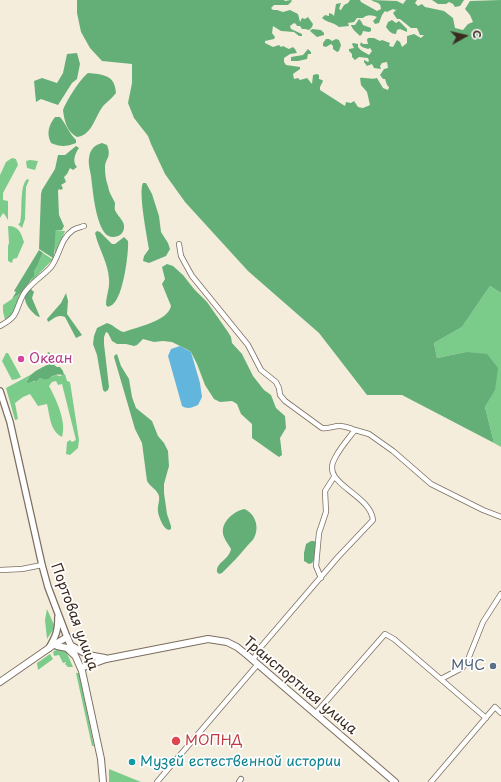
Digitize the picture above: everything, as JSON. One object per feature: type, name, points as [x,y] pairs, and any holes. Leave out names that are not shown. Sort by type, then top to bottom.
[{"type":"main road","name":"Портовая улица","points":[[68,637],[81,668],[101,759],[103,782]]},
{"type":"main road","points":[[0,682],[68,637]]},
{"type":"main road","name":"Транспортная улица","points":[[81,668],[106,659],[208,639],[232,644],[256,662],[395,782]]},
{"type":"main road","points":[[48,649],[57,646],[72,646]]},
{"type":"main road","points":[[57,646],[67,648],[77,658]]},
{"type":"main road","name":"Транспортная улица","points":[[72,646],[88,655],[106,659]]},
{"type":"main road","points":[[86,689],[88,669],[96,662]]},
{"type":"street","points":[[0,326],[16,315],[24,294],[51,266],[59,252],[63,240],[73,230],[84,226]]},
{"type":"street","points":[[179,244],[181,256],[192,276],[248,345],[261,370],[276,382],[280,395],[285,401],[322,428],[328,429],[338,426],[348,427],[369,434],[393,451],[431,484],[483,510],[501,517]]},
{"type":"street","name":"Портовая улица","points":[[0,391],[10,422],[48,587],[68,637]]},
{"type":"street","points":[[157,782],[256,662],[260,648],[373,520],[369,508],[334,477],[331,471],[334,458],[355,430]]},
{"type":"street","points":[[321,578],[316,566],[318,533],[326,512],[325,491],[334,477]]},
{"type":"street","points":[[0,570],[22,569],[42,565]]},
{"type":"street","points":[[441,679],[462,668],[467,662],[484,622],[501,594]]},
{"type":"street","points":[[48,649],[58,631],[59,614]]},
{"type":"street","points":[[315,714],[385,634],[394,639],[486,718]]},
{"type":"street","points":[[431,782],[495,707],[501,713]]},
{"type":"green space","points":[[77,0],[291,0],[292,1],[288,5],[274,5],[271,8],[273,10],[283,12],[290,10],[298,14],[300,22],[302,18],[305,19],[308,17],[313,24],[312,27],[309,30],[302,29],[294,23],[290,26],[291,29],[302,34],[302,36],[299,36],[294,32],[281,31],[273,26],[272,33],[275,37],[274,39],[265,41],[265,43],[273,47],[279,45],[289,49],[293,47],[295,49],[297,53],[290,54],[284,58],[286,65],[300,67],[300,69],[293,74],[294,79],[298,78],[300,80],[307,78],[312,84],[313,75],[317,74],[319,75],[319,79],[323,81],[320,90],[345,106],[346,102],[351,103],[354,101],[358,107],[363,108],[370,105],[367,92],[361,85],[360,78],[377,78],[383,88],[388,90],[389,87],[385,79],[383,79],[380,75],[384,69],[388,68],[387,62],[382,63],[380,66],[381,69],[374,68],[372,64],[367,66],[364,60],[368,62],[368,58],[359,57],[355,60],[349,51],[349,49],[354,48],[352,44],[358,44],[359,49],[369,55],[372,51],[370,48],[368,49],[360,45],[361,42],[363,44],[368,44],[368,38],[374,38],[380,41],[382,40],[390,43],[389,46],[393,47],[397,40],[400,42],[402,47],[407,43],[407,36],[414,34],[421,38],[424,35],[420,35],[417,28],[411,28],[400,19],[397,19],[393,13],[397,9],[387,12],[385,11],[379,23],[375,24],[373,21],[377,17],[368,15],[363,18],[357,18],[354,22],[348,23],[349,26],[339,27],[322,18],[325,15],[329,16],[329,13],[334,16],[336,4],[341,3],[339,9],[341,10],[350,0],[360,0],[377,11],[381,9],[380,5],[371,0],[397,1],[403,4],[406,0],[417,0],[415,3],[418,6],[422,4],[425,7],[444,11],[453,18],[455,28],[463,30],[468,24],[473,22],[465,9],[470,1],[501,0],[501,293],[490,286],[462,327],[434,343],[437,358],[466,352],[487,354],[498,368],[495,390],[485,407],[494,443],[402,395],[367,395],[319,333],[248,271],[185,202],[165,174],[148,136],[134,118],[128,103],[132,83],[132,64],[102,61],[90,48],[81,32],[77,13]]},
{"type":"green space","points":[[432,0],[464,0],[460,6],[455,7],[449,2],[446,4],[438,4]]},
{"type":"green space","points":[[359,19],[363,25],[371,28],[371,31],[363,31],[360,36],[351,25],[355,25]]},
{"type":"green space","points":[[392,20],[396,23],[399,21],[407,29],[407,32],[400,29],[397,30],[396,34],[390,32],[386,27],[388,22]]},
{"type":"green space","points":[[312,29],[321,30],[324,35],[317,37],[310,31]]},
{"type":"green space","points":[[326,39],[332,41],[336,39],[339,40],[341,45],[339,51],[337,52],[333,49],[331,44],[326,47],[323,46]]},
{"type":"green space","points":[[308,49],[311,54],[308,54],[307,59],[291,61],[291,57],[303,55]]},
{"type":"green space","points":[[77,53],[80,64],[77,79],[72,83],[58,105],[41,99],[36,102],[34,81],[42,78],[57,83],[63,73],[67,54]]},
{"type":"green space","points":[[88,73],[106,76],[112,80],[115,85],[116,93],[101,109],[87,133],[77,137],[68,129],[63,110],[74,90]]},
{"type":"green space","points":[[55,117],[60,117],[76,140],[76,143],[63,146],[51,143],[49,139],[49,129]]},
{"type":"green space","points":[[102,143],[107,145],[109,153],[105,165],[105,175],[109,191],[115,203],[115,211],[123,221],[124,226],[121,234],[116,237],[106,235],[98,220],[96,212],[89,158],[93,148]]},
{"type":"green space","points":[[76,146],[79,148],[76,152],[75,158],[75,165],[77,167],[73,170],[70,168],[64,177],[66,182],[61,185],[63,188],[61,190],[59,189],[58,191],[59,215],[64,226],[62,230],[56,230],[53,258],[39,249],[41,194],[55,169],[58,155],[65,155]]},
{"type":"green space","points":[[12,158],[16,159],[18,165],[3,193],[3,200],[8,201],[8,220],[3,213],[0,218],[0,175],[6,162]]},
{"type":"green space","points":[[26,161],[38,161],[35,170],[27,168]]},
{"type":"green space","points":[[27,179],[29,180],[26,187],[25,219],[22,228],[18,224],[20,223],[21,218],[23,188]]},
{"type":"green space","points":[[143,183],[146,183],[152,194],[159,216],[161,232],[170,249],[166,256],[149,263],[143,261],[144,256],[149,249],[142,204]]},
{"type":"green space","points":[[8,226],[15,227],[21,233],[24,242],[17,258],[13,259],[12,263],[8,261]]},
{"type":"green space","points":[[56,230],[65,231],[56,256],[30,283],[9,318],[5,320],[3,305],[27,287],[43,253],[52,259],[55,254],[54,238]]},
{"type":"green space","points":[[97,231],[100,232],[112,244],[115,244],[124,237],[128,241],[126,264],[120,293],[117,300],[108,307],[106,305],[109,279],[105,261],[95,233]]},
{"type":"green space","points":[[39,250],[43,253],[34,271],[34,276],[22,292],[12,299],[16,292],[14,291]]},
{"type":"green space","points":[[167,264],[173,266],[183,275],[207,302],[228,332],[232,343],[242,354],[253,376],[264,390],[271,395],[276,408],[285,416],[286,428],[280,438],[282,455],[279,457],[252,438],[252,424],[241,414],[237,404],[232,401],[220,402],[214,399],[205,385],[191,352],[172,342],[154,342],[143,339],[134,346],[117,344],[112,341],[106,332],[104,344],[109,387],[105,392],[103,390],[97,355],[93,344],[97,328],[107,323],[124,332],[151,323],[164,316],[169,311],[171,306],[162,284],[165,279],[162,267]]},
{"type":"green space","points":[[490,286],[501,293],[501,447],[494,443],[485,407],[495,389],[466,352],[437,358],[434,343],[462,327]]},
{"type":"green space","points":[[31,289],[34,292],[32,298],[40,317],[32,312],[25,300],[27,292]]},
{"type":"green space","points":[[66,293],[68,301],[67,314],[82,335],[76,338],[65,317],[58,316],[48,322],[47,319],[61,303]]},
{"type":"green space","points":[[49,352],[54,360],[53,364],[60,367],[64,375],[57,375],[46,379],[40,378],[36,382],[34,381],[27,383],[32,374],[49,364],[47,353]]},
{"type":"green space","points":[[6,353],[8,353],[21,377],[12,380],[2,361]]},
{"type":"green space","points":[[117,354],[121,366],[129,379],[132,397],[136,408],[152,421],[158,436],[168,451],[169,466],[164,484],[164,493],[167,514],[171,526],[171,529],[169,530],[163,525],[159,517],[158,494],[147,481],[142,443],[135,429],[114,357]]},
{"type":"green space","points":[[32,374],[27,380],[36,382],[40,378],[48,378],[65,374],[67,381],[70,382],[79,440],[78,448],[70,455],[66,454],[67,442],[70,440],[72,442],[76,440],[62,384],[58,385],[56,381],[52,382],[49,386],[58,404],[62,418],[62,437],[53,427],[47,404],[38,406],[30,394],[15,403],[18,419],[15,420],[6,388]]},
{"type":"green space","points":[[244,509],[254,517],[257,529],[256,534],[253,540],[239,556],[222,573],[219,574],[217,572],[218,566],[228,556],[231,549],[224,537],[223,528],[231,516]]},
{"type":"green space","points":[[311,541],[316,543],[315,558],[312,563],[309,564],[304,561],[304,553],[306,544]]},
{"type":"green space","points":[[47,609],[55,627],[47,639],[45,620]]},
{"type":"green space","points":[[62,649],[66,651],[73,667],[68,667],[65,664],[66,662],[63,663],[59,655],[54,656],[53,652]]},
{"type":"green space","points":[[50,654],[53,659],[38,670],[37,663]]},
{"type":"green space","points":[[76,673],[79,673],[94,746],[92,746]]},
{"type":"green space","points":[[109,769],[141,782],[109,782]]},
{"type":"water","points":[[180,346],[191,352],[200,383],[202,397],[198,405],[190,408],[182,406],[168,356],[171,349]]},
{"type":"place","name":"Океан","points":[[21,359]]},
{"type":"place","name":"МЧС","points":[[493,666]]},
{"type":"place","name":"МОПНД","points":[[176,741]]},
{"type":"place","name":"Музей естественной истории","points":[[132,762]]}]
